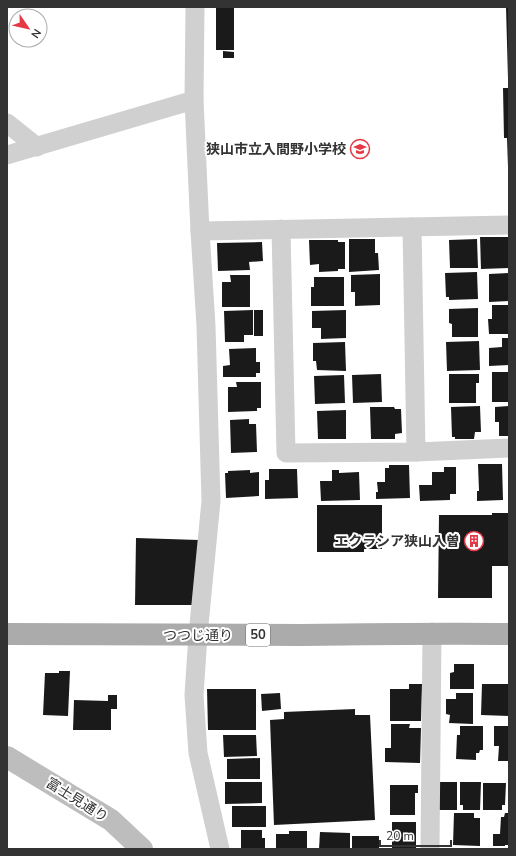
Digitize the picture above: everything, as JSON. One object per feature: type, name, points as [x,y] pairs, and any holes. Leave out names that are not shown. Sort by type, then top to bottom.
[{"type":"main road","name":"つつじ通り","points":[[7,634],[198,635],[393,634],[432,632],[509,634]]},
{"type":"street","points":[[195,7],[194,100],[206,326],[211,501],[198,635],[194,695],[198,753],[220,849]]},
{"type":"street","points":[[7,155],[194,100]]},
{"type":"street","points":[[7,123],[37,147]]},
{"type":"street","points":[[200,231],[509,225]]},
{"type":"street","points":[[412,227],[416,452]]},
{"type":"street","points":[[281,229],[286,453],[416,452],[509,448]]},
{"type":"street","points":[[430,849],[432,632]]},
{"type":"street","name":"富士見通り","points":[[7,757],[111,820],[142,849]]},
{"type":"building","points":[[216,7],[234,7],[234,50],[216,50]]},
{"type":"building","points":[[506,7],[509,7],[509,79],[508,79]]},
{"type":"building","points":[[223,51],[234,52],[234,58],[223,58]]},
{"type":"building","points":[[503,88],[509,88],[509,167],[507,138],[504,138]]},
{"type":"building","points":[[480,237],[508,237],[509,268],[481,269]]},
{"type":"building","points":[[349,239],[375,239],[375,253],[378,253],[379,270],[349,272]]},
{"type":"building","points":[[477,239],[478,268],[450,268],[449,240]]},
{"type":"building","points":[[309,240],[338,240],[338,242],[345,242],[345,269],[319,272],[319,264],[310,265]]},
{"type":"building","points":[[262,242],[263,261],[249,262],[250,270],[218,271],[217,243]]},
{"type":"building","points":[[477,272],[478,299],[449,300],[449,297],[446,297],[445,273]]},
{"type":"building","points":[[509,273],[509,301],[489,302],[489,274]]},
{"type":"building","points":[[380,274],[380,305],[355,306],[355,292],[351,292],[351,275]]},
{"type":"building","points":[[230,275],[250,275],[250,307],[222,307],[222,282],[231,282]]},
{"type":"building","points":[[314,277],[344,277],[344,306],[311,306],[311,287],[314,287]]},
{"type":"building","points":[[492,305],[509,305],[509,334],[489,334],[488,319],[492,319]]},
{"type":"building","points":[[478,308],[478,337],[452,337],[452,324],[449,323],[449,309]]},
{"type":"building","points":[[253,310],[253,335],[244,335],[244,342],[225,342],[224,311]]},
{"type":"building","points":[[254,310],[263,310],[263,336],[254,336]]},
{"type":"building","points":[[346,310],[346,338],[321,339],[321,328],[312,328],[312,311]]},
{"type":"building","points":[[502,338],[509,338],[509,365],[489,366],[489,348],[502,347]]},
{"type":"building","points":[[479,341],[480,370],[447,371],[446,342]]},
{"type":"building","points":[[345,342],[346,371],[317,370],[316,361],[313,361],[313,343]]},
{"type":"building","points":[[256,348],[256,362],[260,362],[260,373],[256,373],[256,377],[223,377],[223,366],[230,365],[229,349]]},
{"type":"building","points":[[492,372],[509,372],[509,402],[492,402]]},
{"type":"building","points":[[381,374],[382,402],[353,403],[352,375]]},
{"type":"building","points":[[449,374],[479,374],[479,383],[476,383],[476,403],[449,403]]},
{"type":"building","points":[[344,375],[345,403],[315,404],[314,376]]},
{"type":"building","points":[[236,382],[261,382],[261,408],[257,408],[257,411],[228,412],[228,387],[237,387]]},
{"type":"building","points":[[480,406],[481,432],[475,432],[474,439],[455,439],[455,437],[452,437],[451,407]]},
{"type":"building","points":[[509,406],[509,436],[499,436],[499,422],[495,422],[495,407]]},
{"type":"building","points":[[370,407],[394,407],[395,409],[401,409],[402,433],[395,434],[395,439],[371,439]]},
{"type":"building","points":[[346,410],[346,439],[318,439],[317,411]]},
{"type":"building","points":[[249,419],[249,424],[256,424],[257,452],[231,453],[230,420]]},
{"type":"building","points":[[478,464],[502,464],[503,500],[477,501],[477,491],[479,491]]},
{"type":"building","points":[[389,465],[409,465],[410,498],[376,499],[376,492],[378,492],[377,482],[385,482],[385,468],[389,468]]},
{"type":"building","points":[[444,467],[456,467],[456,494],[450,494],[450,500],[420,501],[419,485],[432,485],[432,472],[444,472]]},
{"type":"building","points":[[269,469],[297,469],[298,498],[265,499],[265,480],[269,480]]},
{"type":"building","points":[[250,470],[250,473],[259,472],[259,496],[226,498],[225,473],[228,473],[228,471]]},
{"type":"building","points":[[332,470],[339,470],[339,473],[359,472],[360,500],[321,501],[320,481],[332,481]]},
{"type":"building","points":[[317,505],[382,505],[382,549],[364,549],[364,552],[317,552]]},
{"type":"building","name":"エクラシア狭山入曽","points":[[492,513],[509,513],[509,566],[492,566],[492,598],[438,598],[439,515],[492,515]]},
{"type":"building","points":[[136,538],[199,540],[192,605],[135,605]]},
{"type":"building","points":[[454,664],[474,664],[474,689],[450,689],[450,673],[454,672]]},
{"type":"building","points":[[59,671],[70,671],[68,716],[43,715],[45,673],[59,673]]},
{"type":"building","points":[[409,684],[422,684],[421,721],[390,721],[390,689],[409,689]]},
{"type":"building","points":[[482,684],[509,684],[509,716],[481,715]]},
{"type":"building","points":[[207,689],[256,689],[256,730],[208,730]]},
{"type":"building","points":[[280,693],[281,709],[262,711],[261,694]]},
{"type":"building","points":[[456,693],[473,693],[473,724],[449,723],[450,715],[446,714],[446,699],[456,699]]},
{"type":"building","points":[[108,695],[117,695],[117,709],[111,709],[111,730],[73,730],[74,700],[108,701]]},
{"type":"building","points":[[355,709],[355,715],[370,715],[375,820],[274,825],[270,720],[284,719],[284,712]]},
{"type":"building","points":[[391,724],[410,724],[409,728],[421,728],[420,763],[385,762],[385,748],[391,748]]},
{"type":"building","points":[[460,726],[483,726],[483,750],[476,753],[476,760],[456,759],[457,735],[460,735]]},
{"type":"building","points":[[494,726],[509,726],[509,761],[498,761],[499,746],[494,746]]},
{"type":"building","points":[[223,735],[256,735],[257,756],[224,757]]},
{"type":"building","points":[[260,758],[260,779],[227,779],[227,759]]},
{"type":"building","points":[[225,782],[262,782],[262,803],[225,804]]},
{"type":"building","points":[[435,782],[457,782],[457,810],[435,810]]},
{"type":"building","points":[[460,782],[481,782],[480,810],[463,810],[463,805],[460,805]]},
{"type":"building","points":[[483,783],[506,783],[505,805],[502,805],[502,810],[483,810]]},
{"type":"building","points":[[390,785],[418,785],[418,793],[415,793],[415,815],[390,815]]},
{"type":"building","points":[[232,806],[266,806],[266,827],[232,827]]},
{"type":"building","points":[[454,813],[474,813],[474,818],[480,818],[480,846],[453,845]]},
{"type":"building","points":[[505,813],[509,813],[509,845],[493,846],[493,834],[500,834],[501,817],[504,817]]},
{"type":"building","points":[[392,822],[416,822],[416,849],[392,849]]},
{"type":"building","points":[[241,830],[262,830],[262,838],[265,838],[265,849],[241,849]]},
{"type":"building","points":[[289,831],[307,831],[307,849],[276,849],[276,834],[289,834]]},
{"type":"building","points":[[320,832],[350,833],[350,849],[319,849]]},
{"type":"building","points":[[352,836],[379,836],[379,849],[352,849]]},
{"type":"place","name":"狭山市立入間野小学校","points":[[360,149]]},
{"type":"place","name":"エクラシア狭山入曽","points":[[474,541]]}]
